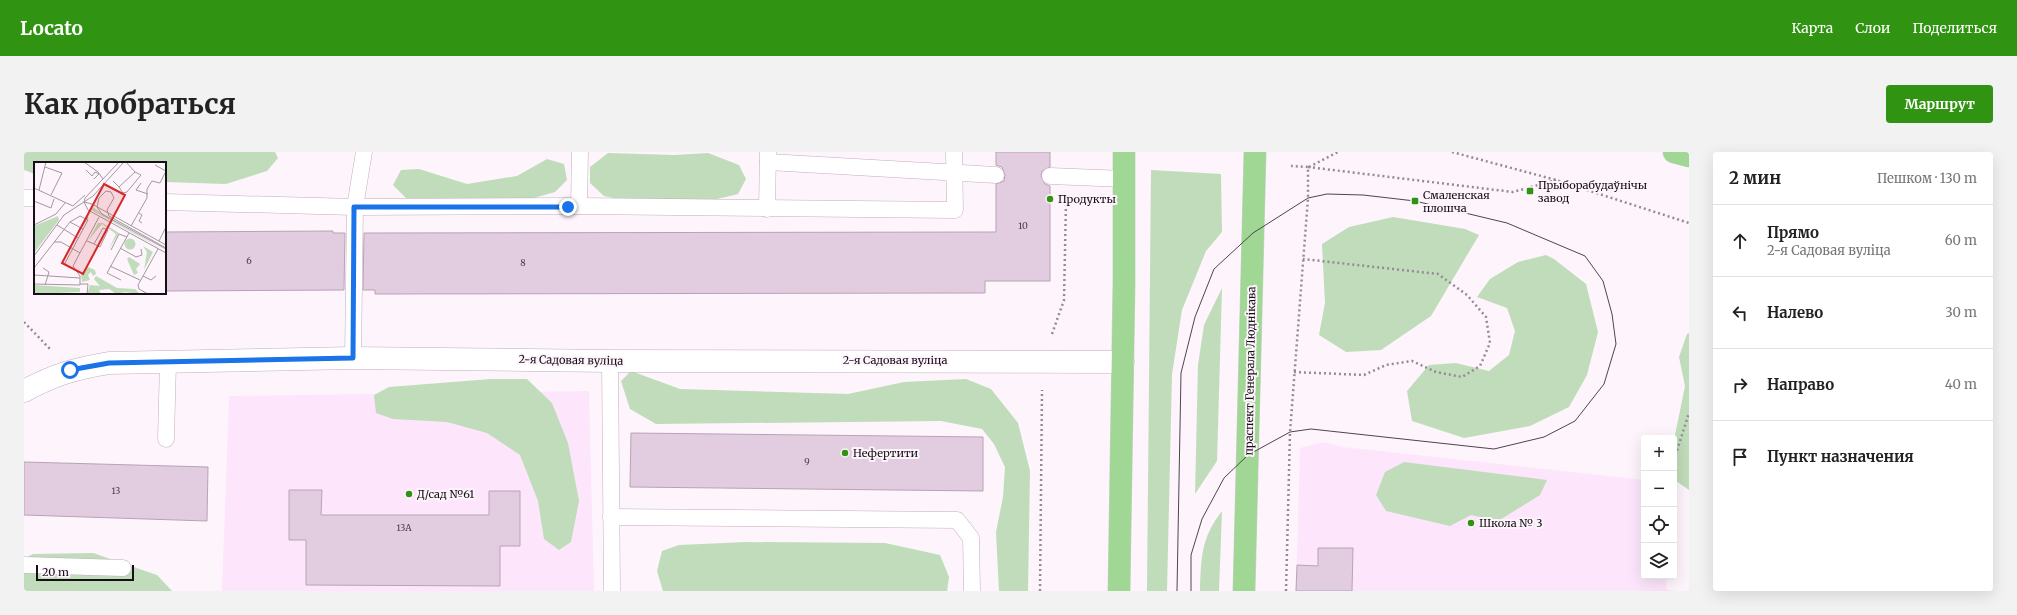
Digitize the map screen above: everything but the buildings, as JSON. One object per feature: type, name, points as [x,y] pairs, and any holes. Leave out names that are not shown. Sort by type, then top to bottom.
[{"type":"main road","points":[[1119,591],[1123,362],[1124,152]]},
{"type":"main road","name":"праспект Генерала Люднікава","points":[[1244,591],[1255,152]]},
{"type":"main road","points":[[1674,152],[1689,156]]},
{"type":"street","name":"2-я Садовая вуліца","points":[[24,391],[46,379],[70,370],[109,363],[353,358],[610,361],[1123,362]]},
{"type":"lane","points":[[353,358],[354,207],[364,152]]},
{"type":"lane","points":[[579,206],[580,152]]},
{"type":"lane","points":[[166,202],[354,207],[579,206],[955,210],[956,174],[954,152]]},
{"type":"lane","points":[[768,209],[768,157],[956,174],[996,175]]},
{"type":"lane","points":[[1050,176],[1125,179]]},
{"type":"lane","points":[[610,361],[612,591]]},
{"type":"lane","points":[[166,439],[168,362]]},
{"type":"lane","points":[[611,516],[956,520],[971,538],[972,591]]},
{"type":"lane","points":[[24,565],[123,568]]},
{"type":"path","points":[[1308,168],[1338,152]]},
{"type":"path","points":[[1452,152],[1556,180],[1689,223]]},
{"type":"path","points":[[1291,166],[1513,192],[1556,180]]},
{"type":"path","points":[[1286,591],[1290,432],[1308,198],[1308,168]]},
{"type":"path","points":[[1294,372],[1364,375],[1386,365],[1412,361],[1436,372],[1462,377],[1480,366],[1490,343],[1486,317],[1467,295],[1438,274],[1303,259]]},
{"type":"path","points":[[24,322],[70,370]]},
{"type":"path","points":[[1677,451],[1689,413]]},
{"type":"shaded area","name":"Д/сад №61","points":[[589,391],[594,591],[222,591],[229,396]]},
{"type":"shaded area","name":"Школа № 3","points":[[1323,442],[1343,447],[1641,480],[1641,579],[1667,579],[1666,589],[1675,591],[1296,591],[1300,448]]},
{"type":"green space","points":[[24,152],[275,152],[278,158],[267,171],[226,184],[166,182],[166,162],[34,162],[34,174],[24,170]]},
{"type":"green space","points":[[608,153],[674,155],[708,153],[739,165],[746,179],[738,194],[705,202],[637,203],[604,196],[590,183],[590,167]]},
{"type":"green space","points":[[547,159],[564,164],[567,180],[555,192],[523,201],[422,201],[406,198],[393,185],[401,170],[419,169],[467,184],[517,176]]},
{"type":"green space","points":[[1151,170],[1221,174],[1222,232],[1206,251],[1182,310],[1172,374],[1167,591],[1147,591]]},
{"type":"green space","points":[[1393,217],[1465,229],[1479,235],[1431,316],[1381,350],[1346,352],[1319,335],[1325,303],[1322,244],[1349,227]]},
{"type":"green space","points":[[1546,255],[1554,259],[1586,284],[1598,332],[1587,375],[1569,407],[1530,426],[1464,438],[1412,421],[1407,391],[1429,365],[1456,363],[1489,371],[1509,355],[1515,331],[1507,308],[1477,297],[1490,279],[1518,262]]},
{"type":"green space","points":[[1222,288],[1217,461],[1195,494],[1198,365],[1204,325]]},
{"type":"green space","points":[[1689,333],[1689,490],[1677,482],[1677,435],[1675,435],[1685,386],[1679,357],[1687,334]]},
{"type":"green space","points":[[631,371],[680,389],[848,394],[904,382],[966,379],[991,389],[1018,423],[1030,471],[1028,591],[999,591],[996,532],[1003,497],[1005,467],[994,444],[982,429],[941,421],[656,424],[630,409],[621,381]]},
{"type":"green space","points":[[491,379],[527,379],[552,403],[568,443],[579,501],[571,542],[559,550],[544,539],[538,501],[520,455],[487,433],[447,422],[393,419],[376,413],[374,395],[389,387]]},
{"type":"green space","points":[[1404,462],[1547,480],[1540,495],[1498,521],[1471,515],[1450,526],[1386,511],[1376,495],[1385,472]]},
{"type":"green space","points":[[1222,511],[1219,591],[1200,591],[1202,558],[1206,539]]},
{"type":"green space","points":[[746,542],[885,543],[940,555],[949,577],[947,591],[663,591],[657,571],[662,551],[679,545]]},
{"type":"green space","points":[[93,553],[157,575],[172,591],[24,591],[24,559],[33,554]]},
{"type":"tram line","points":[[1177,591],[1181,373],[1195,317],[1214,269],[1253,233],[1308,198],[1327,194],[1363,195],[1415,201],[1507,223],[1585,256],[1603,281],[1612,314],[1616,344],[1604,384],[1575,421],[1544,437],[1494,449],[1311,429],[1290,432],[1248,455],[1224,478],[1202,519],[1191,555],[1191,591]]},
{"type":"place","name":"Прыборабудаўнічы завод","points":[[1530,191]]},
{"type":"place","name":"Продукты","points":[[1050,199]]},
{"type":"place","name":"Смаленская плошча","points":[[1415,201]]},
{"type":"place","name":"Нефертити","points":[[845,453]]},
{"type":"place","name":"Д/сад №61","points":[[409,494]]},
{"type":"place","name":"Школа № 3","points":[[1471,523]]},
{"type":"route","points":[[70,370],[109,363],[353,358],[354,207],[568,207]]}]
